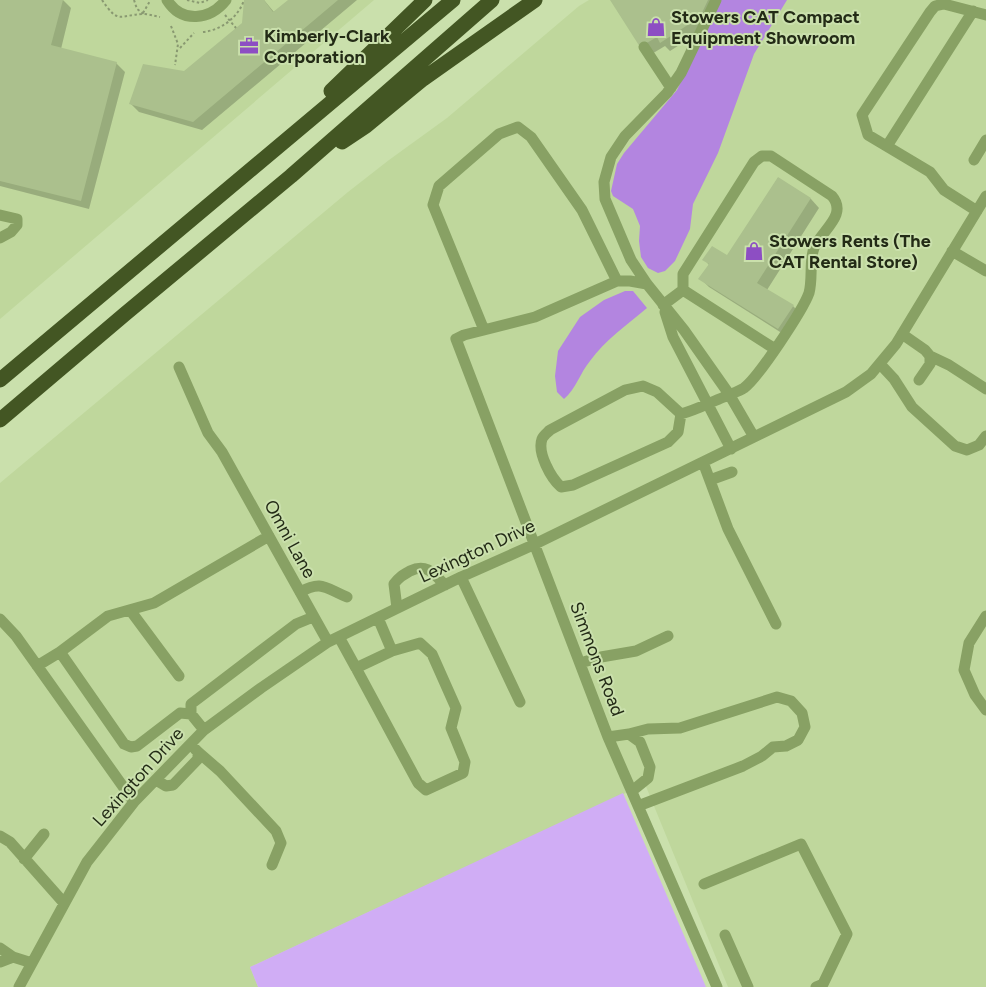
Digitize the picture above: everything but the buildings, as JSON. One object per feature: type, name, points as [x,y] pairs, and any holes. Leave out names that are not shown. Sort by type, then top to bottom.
[{"type":"highway","points":[[248,171],[274,142],[378,47],[425,0]]},
{"type":"highway","points":[[0,380],[453,0]]},
{"type":"highway","points":[[0,420],[291,176],[492,0]]},
{"type":"highway","points":[[291,176],[366,126],[424,79],[535,0]]},
{"type":"street","points":[[167,0],[178,12],[200,17],[210,14],[226,0]]},
{"type":"street","points":[[716,0],[681,72],[671,88],[625,136],[611,157],[604,182],[606,204],[631,260],[729,394],[754,437]]},
{"type":"street","points":[[977,211],[944,190],[930,172],[868,135],[862,115],[935,6],[944,4],[986,15]]},
{"type":"street","points":[[887,146],[973,11]]},
{"type":"street","points":[[644,47],[671,88]]},
{"type":"street","points":[[617,281],[582,210],[531,137],[518,127],[499,134],[439,186],[433,205],[484,330],[535,317],[617,281],[647,284]]},
{"type":"street","points":[[974,160],[986,140]]},
{"type":"street","points":[[681,414],[745,388],[756,376],[800,311],[809,293],[814,248],[838,211],[838,203],[832,196],[771,156],[762,156],[754,162],[683,274],[683,290]]},
{"type":"street","name":"Lexington Drive","points":[[19,987],[87,862],[134,802],[156,780],[194,748],[204,730],[328,642],[461,577],[533,545],[846,392],[871,374],[902,334],[986,196]]},
{"type":"street","points":[[0,215],[17,219],[17,225],[11,232],[0,238]]},
{"type":"street","points":[[952,251],[986,270]]},
{"type":"street","points":[[663,306],[683,290]]},
{"type":"street","points":[[683,290],[775,349]]},
{"type":"street","points":[[663,306],[673,337],[731,449]]},
{"type":"street","name":"Simmons Road","points":[[484,330],[456,339],[533,545],[608,737],[717,987]]},
{"type":"street","points":[[902,334],[925,350],[930,356],[949,365],[986,389]]},
{"type":"street","points":[[919,380],[930,364],[930,356]]},
{"type":"street","points":[[880,364],[894,379],[912,408],[955,446],[967,450],[979,445],[986,436]]},
{"type":"street","name":"Omni Lane","points":[[179,367],[208,433],[222,452],[328,642]]},
{"type":"street","points":[[643,386],[657,392],[681,414],[678,432],[668,442],[573,485],[561,487],[553,480],[541,452],[542,439],[550,430],[625,390],[643,386]]},
{"type":"street","points":[[703,462],[728,529],[776,624]]},
{"type":"street","points":[[710,480],[732,472]]},
{"type":"street","points":[[37,666],[60,652],[108,616],[154,603],[269,536]]},
{"type":"street","points":[[397,608],[394,584],[399,577],[415,569],[424,567],[432,571],[445,585]]},
{"type":"street","points":[[461,577],[520,702]]},
{"type":"street","points":[[300,592],[312,585],[321,585],[347,597]]},
{"type":"street","points":[[130,610],[179,676]]},
{"type":"street","points":[[986,616],[969,643],[964,670],[975,695],[986,710]]},
{"type":"street","points":[[204,730],[191,714],[191,704],[296,624],[314,617]]},
{"type":"street","points":[[378,618],[392,651]]},
{"type":"street","points":[[2,625],[37,666],[134,802]]},
{"type":"street","points":[[580,663],[601,656],[636,650],[668,636]]},
{"type":"street","points":[[339,637],[418,783],[426,790],[463,772],[464,762],[451,728],[456,708],[432,654],[420,643],[392,651],[356,668]]},
{"type":"street","points":[[60,652],[63,659],[124,744],[131,747],[137,746],[180,713],[191,714]]},
{"type":"street","points":[[608,737],[648,729],[680,728],[777,697],[791,700],[802,713],[805,727],[798,740],[786,746],[773,747],[762,756],[743,766],[638,806]]},
{"type":"street","points":[[629,734],[640,742],[650,767],[648,778],[632,792]]},
{"type":"street","points":[[156,780],[166,786],[173,785],[198,759],[194,748]]},
{"type":"street","points":[[194,748],[220,771],[276,831],[281,842],[272,865]]},
{"type":"street","points":[[24,859],[44,834]]},
{"type":"street","points":[[0,836],[10,842],[64,904]]},
{"type":"street","points":[[704,884],[801,844],[847,934],[824,984],[816,987]]},
{"type":"street","points":[[725,935],[748,987]]},
{"type":"street","points":[[0,948],[32,964]]},
{"type":"street","points":[[0,962],[13,956]]},
{"type":"path","points":[[102,0],[109,10],[120,17],[143,14],[160,17]]},
{"type":"path","points":[[134,0],[137,9],[143,14]]},
{"type":"path","points":[[186,0],[200,2],[208,0]]},
{"type":"path","points":[[203,32],[224,26],[237,14],[244,0]]},
{"type":"path","points":[[143,14],[150,1]]},
{"type":"path","points":[[171,26],[179,48],[175,65]]},
{"type":"path","points":[[179,48],[194,33]]},
{"type":"shaded area","points":[[0,0],[374,0],[0,319]]},
{"type":"shaded area","points":[[589,0],[986,0],[986,987],[728,987],[645,784],[250,967],[258,987],[0,987],[0,483],[348,192],[447,118],[579,6]]},
{"type":"shaded area","points":[[721,0],[787,0],[754,54],[718,153],[693,204],[690,229],[675,261],[665,271],[658,273],[648,268],[641,257],[640,226],[633,209],[613,196],[611,191],[617,164],[677,90]]},
{"type":"shaded area","points":[[625,291],[633,291],[647,308],[602,346],[572,391],[564,399],[557,392],[555,376],[558,351],[580,317],[604,300]]},
{"type":"shaded area","points":[[623,793],[706,987],[258,987],[250,967]]},
{"type":"place","name":"Stowers CAT Compact Equipment Showroom","points":[[656,27]]},
{"type":"place","name":"Kimberly-Clark Corporation","points":[[249,46]]},
{"type":"place","name":"Stowers Rents (The CAT Rental Store)","points":[[754,251]]}]
